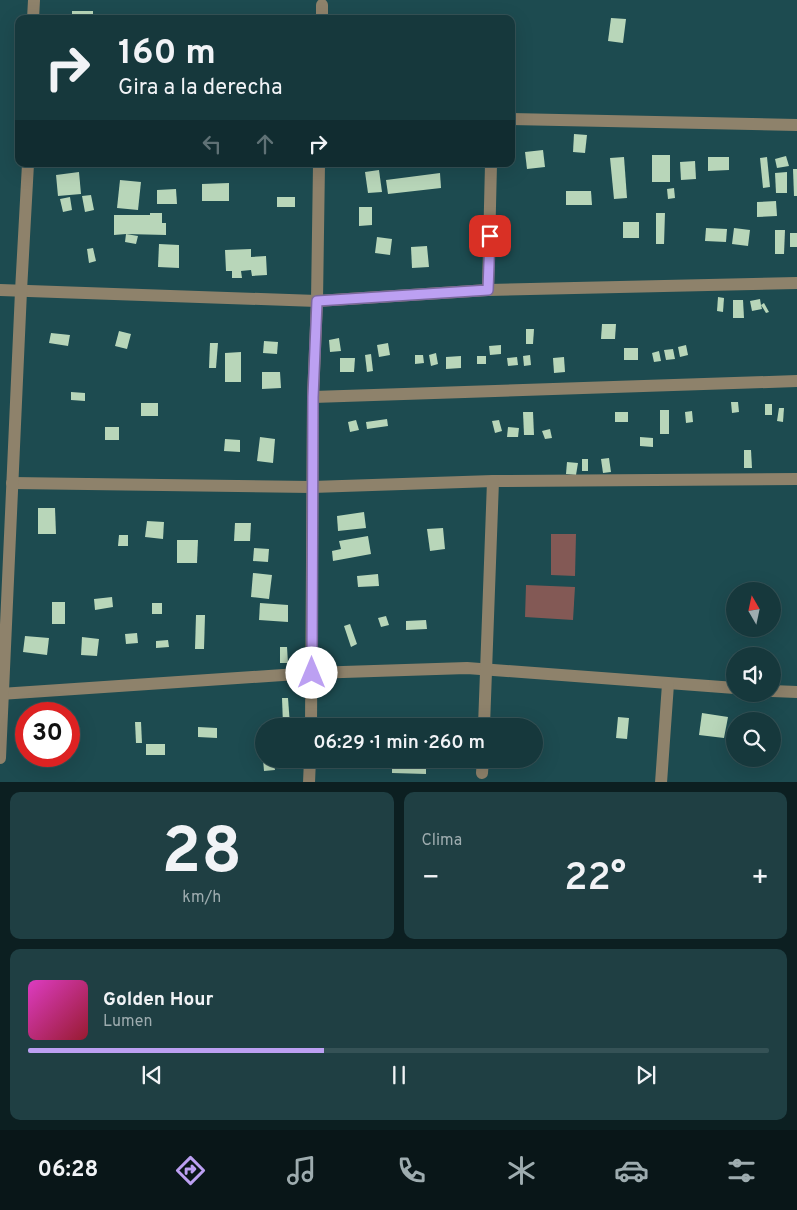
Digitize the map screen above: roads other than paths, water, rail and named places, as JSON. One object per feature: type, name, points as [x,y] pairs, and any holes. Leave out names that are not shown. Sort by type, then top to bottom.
[{"type":"street","points":[[34,0],[34,15]]},
{"type":"street","points":[[322,5],[322,15]]},
{"type":"street","points":[[515,119],[797,125]]},
{"type":"street","points":[[0,758],[1,694],[28,167]]},
{"type":"street","points":[[311,718],[313,397],[317,301],[319,167]]},
{"type":"street","points":[[488,290],[491,167]]},
{"type":"street","points":[[0,290],[317,301],[488,290],[797,282]]},
{"type":"street","points":[[313,397],[797,381]]},
{"type":"street","points":[[12,483],[312,487],[493,481],[797,479]]},
{"type":"street","points":[[484,718],[493,481]]},
{"type":"street","points":[[1,694],[312,673],[467,668],[726,687]]},
{"type":"street","points":[[661,782],[668,684]]},
{"type":"street","points":[[781,691],[797,692]]},
{"type":"street","points":[[309,782],[310,768]]},
{"type":"street","points":[[482,768],[482,773]]}]
